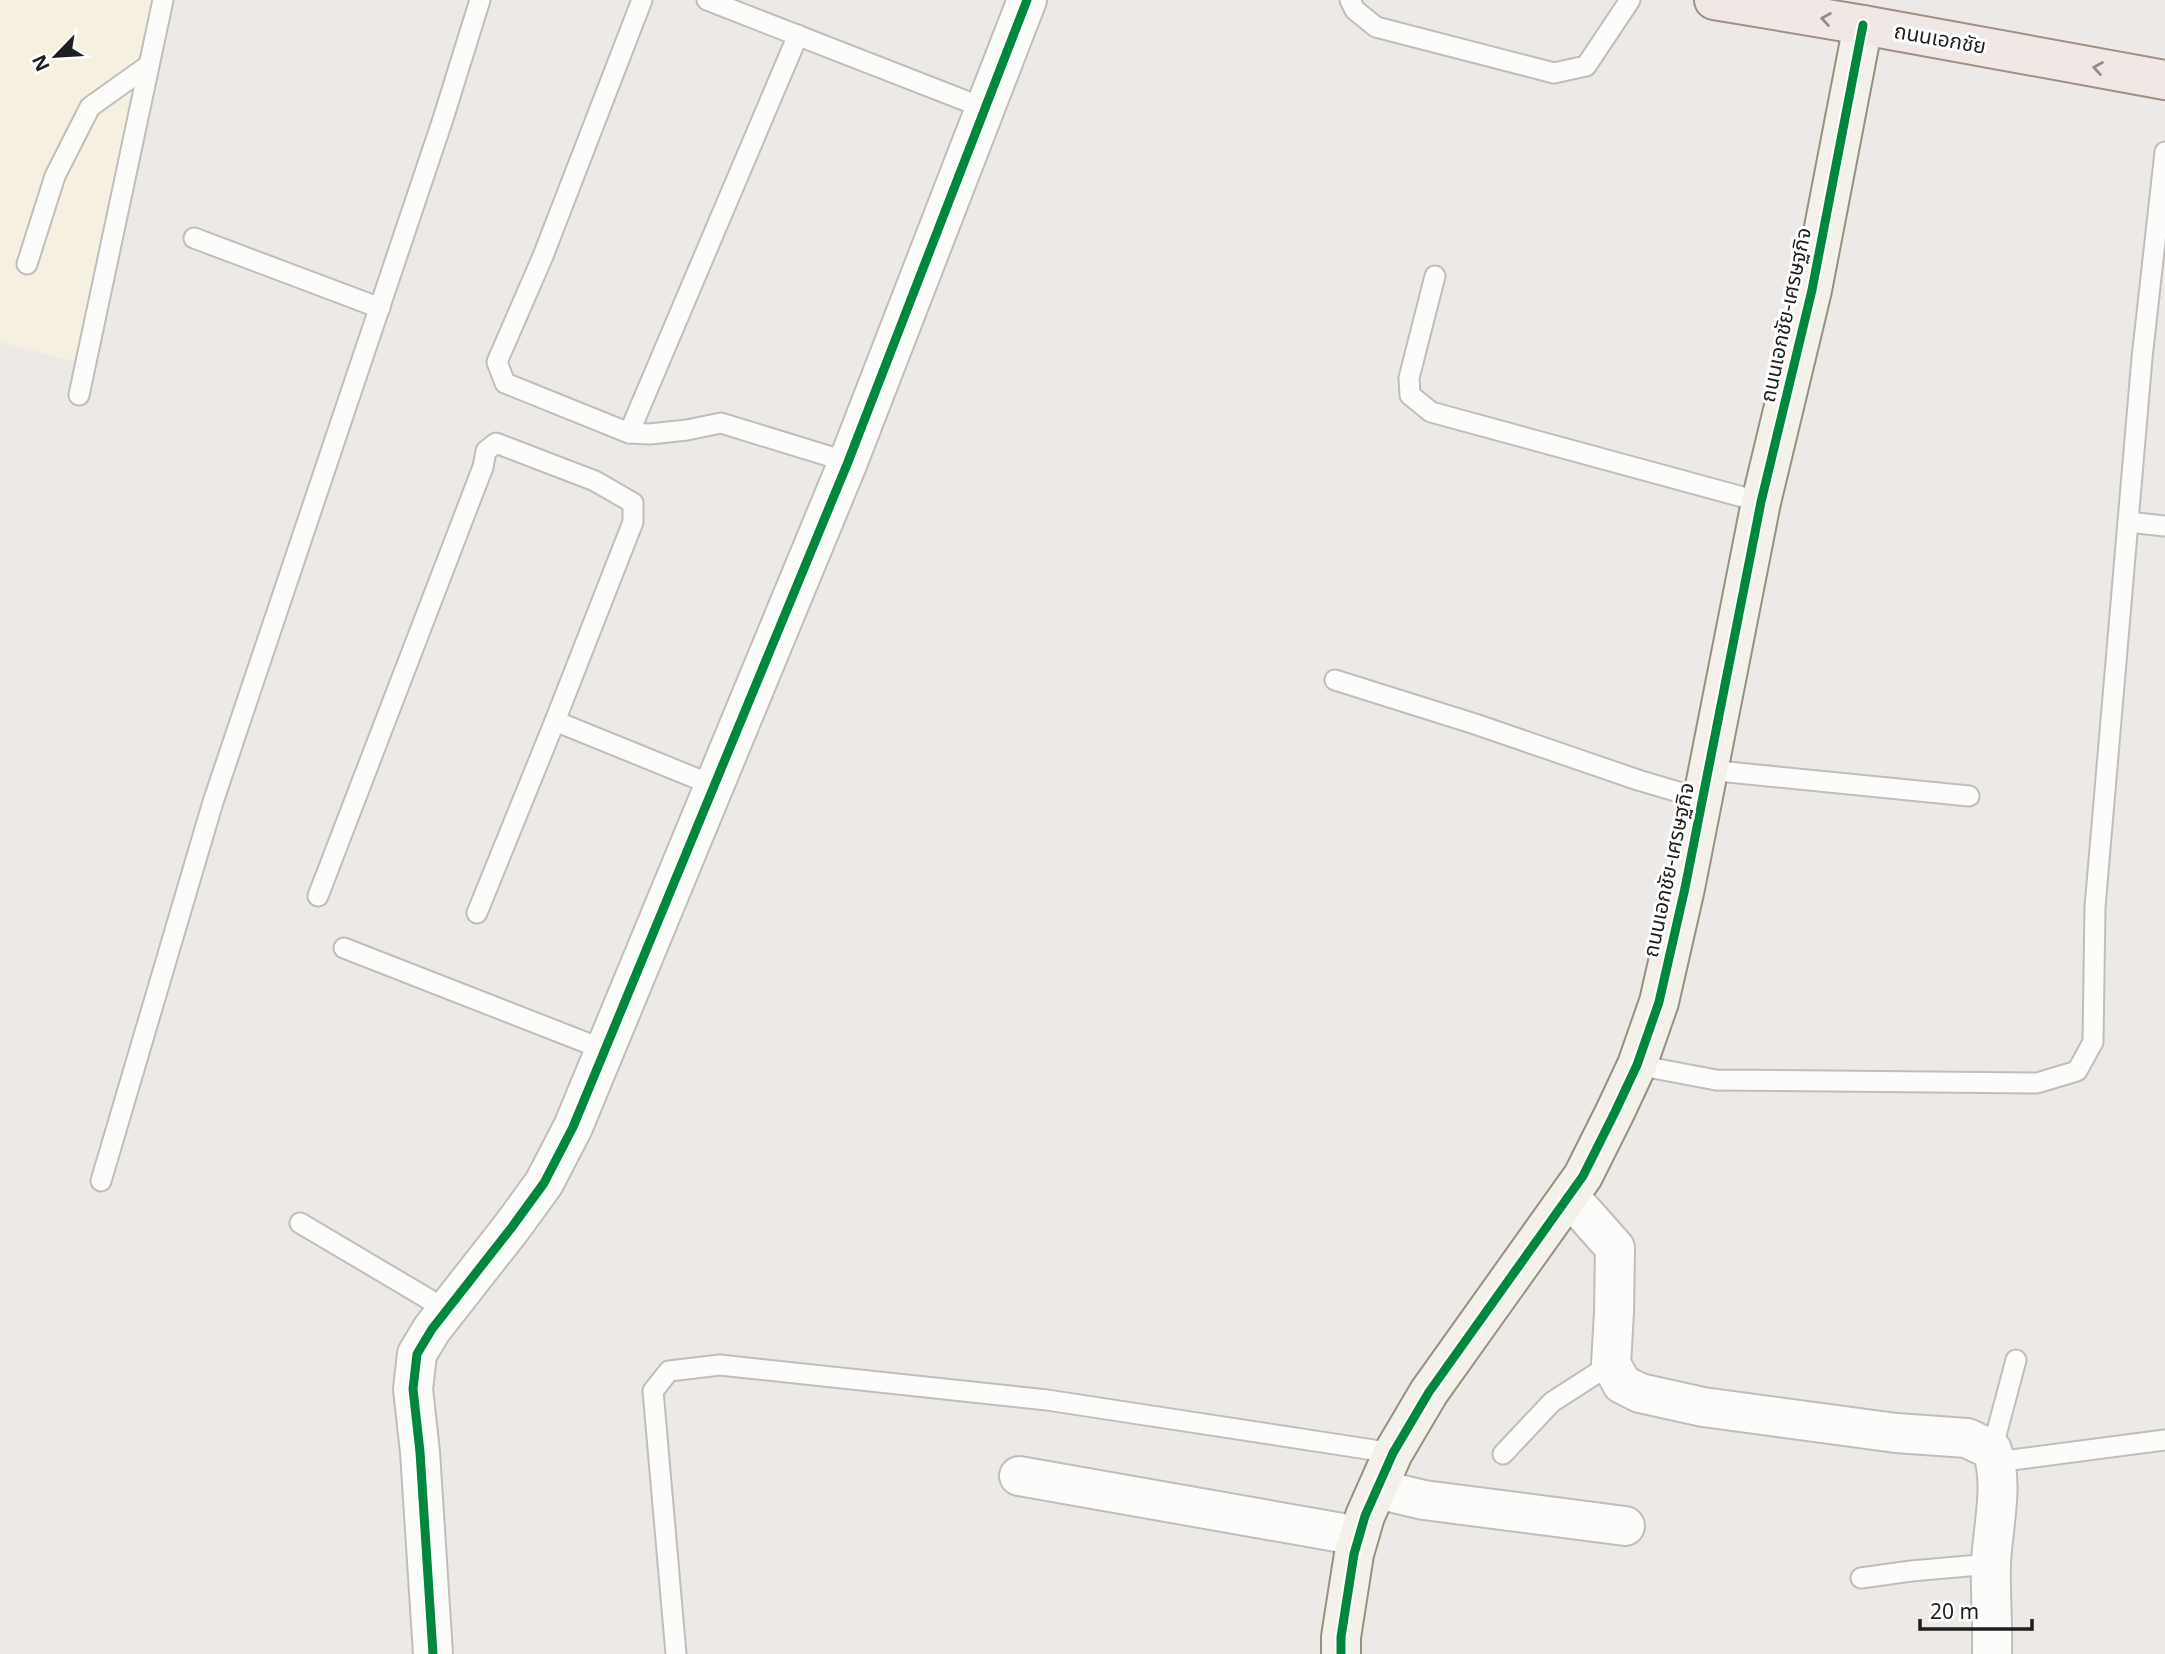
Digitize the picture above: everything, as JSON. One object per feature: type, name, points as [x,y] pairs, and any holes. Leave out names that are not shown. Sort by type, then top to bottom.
[{"type":"main road","name":"ถนนเอกชัย","points":[[1714,0],[1865,12],[2165,80]]},
{"type":"street","points":[[433,1654],[413,1389],[417,1354],[432,1329],[544,1183],[573,1127],[848,462],[1027,0]]},
{"type":"street","name":"ถนนเอกชัย-เศรษฐกิจ","points":[[1341,1654],[1341,1637],[1354,1554],[1393,1452],[1429,1392],[1583,1176],[1637,1065],[1659,1002],[1761,502],[1812,290],[1865,12]]},
{"type":"street","points":[[1569,1196],[1615,1248],[1611,1364],[1622,1384],[1640,1393],[1690,1405],[1896,1433],[1967,1438],[1994,1456],[1996,1504],[1991,1564],[1992,1654]]},
{"type":"street","points":[[1019,1476],[1359,1536]]},
{"type":"street","points":[[1377,1489],[1424,1500],[1625,1526]]},
{"type":"lane","points":[[79,395],[163,0]]},
{"type":"lane","points":[[101,1181],[213,802],[443,119],[480,0]]},
{"type":"lane","points":[[642,0],[543,256],[497,362],[505,383],[629,433],[687,430],[721,423],[848,462]]},
{"type":"lane","points":[[706,0],[984,108]]},
{"type":"lane","points":[[1350,0],[1355,10],[1376,27],[1554,73],[1586,66],[1630,0]]},
{"type":"lane","points":[[629,433],[797,35]]},
{"type":"lane","points":[[27,264],[55,176],[90,107],[149,65]]},
{"type":"lane","points":[[1637,1065],[1716,1080],[2038,1083],[2077,1071],[2093,1042],[2095,906],[2128,522],[2156,316],[2165,152]]},
{"type":"lane","points":[[194,238],[380,308]]},
{"type":"lane","points":[[1435,276],[1409,378],[1410,395],[1432,412],[1761,502]]},
{"type":"lane","points":[[318,895],[483,467],[486,451],[496,443],[595,481],[634,503],[633,522],[477,913]]},
{"type":"lane","points":[[2128,522],[2165,526]]},
{"type":"lane","points":[[1335,680],[1638,780],[1969,796]]},
{"type":"lane","points":[[555,721],[715,786]]},
{"type":"lane","points":[[344,948],[605,1050]]},
{"type":"lane","points":[[300,1223],[447,1310]]},
{"type":"lane","points":[[2016,1360],[1994,1456],[2165,1440]]},
{"type":"lane","points":[[1503,1454],[1552,1402],[1611,1364]]},
{"type":"lane","points":[[676,1654],[653,1391],[668,1371],[720,1365],[1047,1400],[1393,1452]]},
{"type":"lane","points":[[1861,1578],[1991,1564]]},
{"type":"shaded area","points":[[0,0],[173,0],[90,365],[0,342]]},
{"type":"cycle path","points":[[433,1654],[420,1452],[413,1389],[417,1354],[432,1329],[544,1183],[573,1127],[848,462],[1027,0]]},
{"type":"cycle path","points":[[1341,1654],[1341,1637],[1354,1554],[1365,1516],[1393,1453],[1429,1392],[1583,1176],[1637,1065],[1659,1002],[1685,888],[1761,502],[1812,290],[1863,25]]}]
